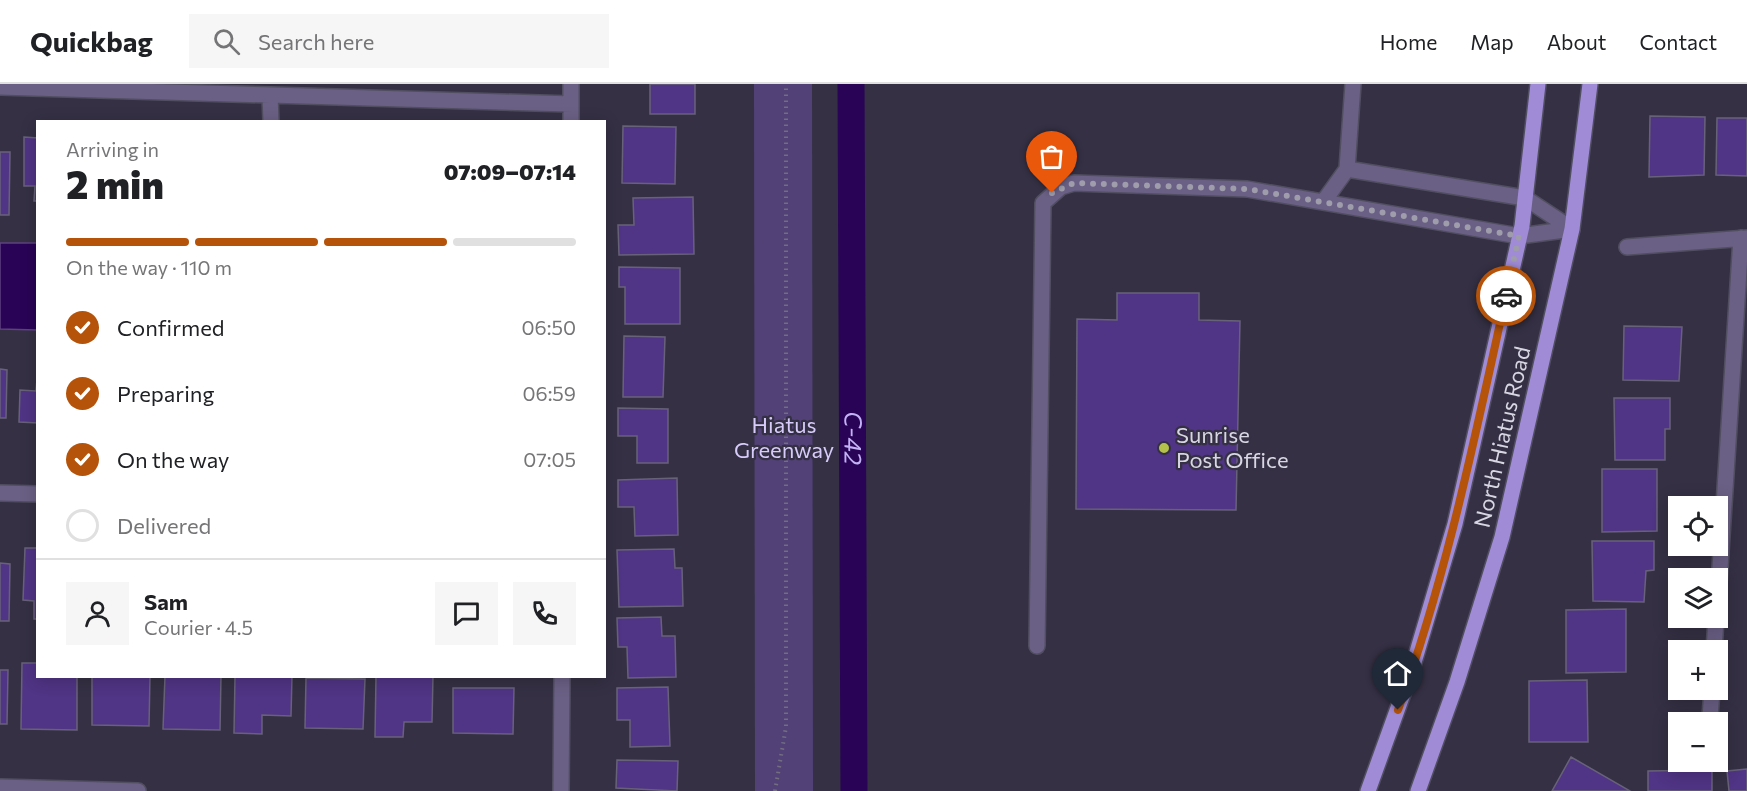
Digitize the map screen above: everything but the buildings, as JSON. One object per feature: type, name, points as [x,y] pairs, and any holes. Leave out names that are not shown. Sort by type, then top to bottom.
[{"type":"main road","name":"North Hiatus Road","points":[[1368,791],[1413,669],[1455,524],[1519,236],[1538,84]]},
{"type":"main road","name":"North Hiatus Road","points":[[1418,791],[1458,682],[1502,537],[1572,229],[1590,84]]},
{"type":"street","points":[[571,84],[571,120]]},
{"type":"street","points":[[1324,201],[1347,168],[1353,84]]},
{"type":"street","points":[[0,87],[571,104]]},
{"type":"street","points":[[270,95],[271,120]]},
{"type":"street","points":[[1347,168],[1525,198],[1572,229]]},
{"type":"street","points":[[1037,646],[1043,203],[1061,187],[1074,183],[1247,189],[1519,236],[1572,229]]},
{"type":"street","points":[[1627,247],[1744,238],[1720,568]]},
{"type":"street","points":[[0,493],[36,494]]},
{"type":"street","points":[[561,791],[562,678]]},
{"type":"street","points":[[0,787],[138,791]]},
{"type":"path","points":[[776,791],[786,727],[786,84]]},
{"type":"green space","name":"Hiatus Greenway","points":[[754,84],[812,84],[813,791],[755,791]]},
{"type":"shaded area","points":[[0,243],[36,243],[36,330],[0,329]]},
{"type":"waterway","name":"C-42","points":[[851,84],[854,791]]},
{"type":"way so far","points":[[1052,193],[1074,183],[1247,189],[1519,236],[1506,296]]},
{"type":"place","name":"Sunrise Post Office","points":[[1164,448]]},
{"type":"route","points":[[1398,710],[1413,669],[1455,524],[1506,296]]}]
